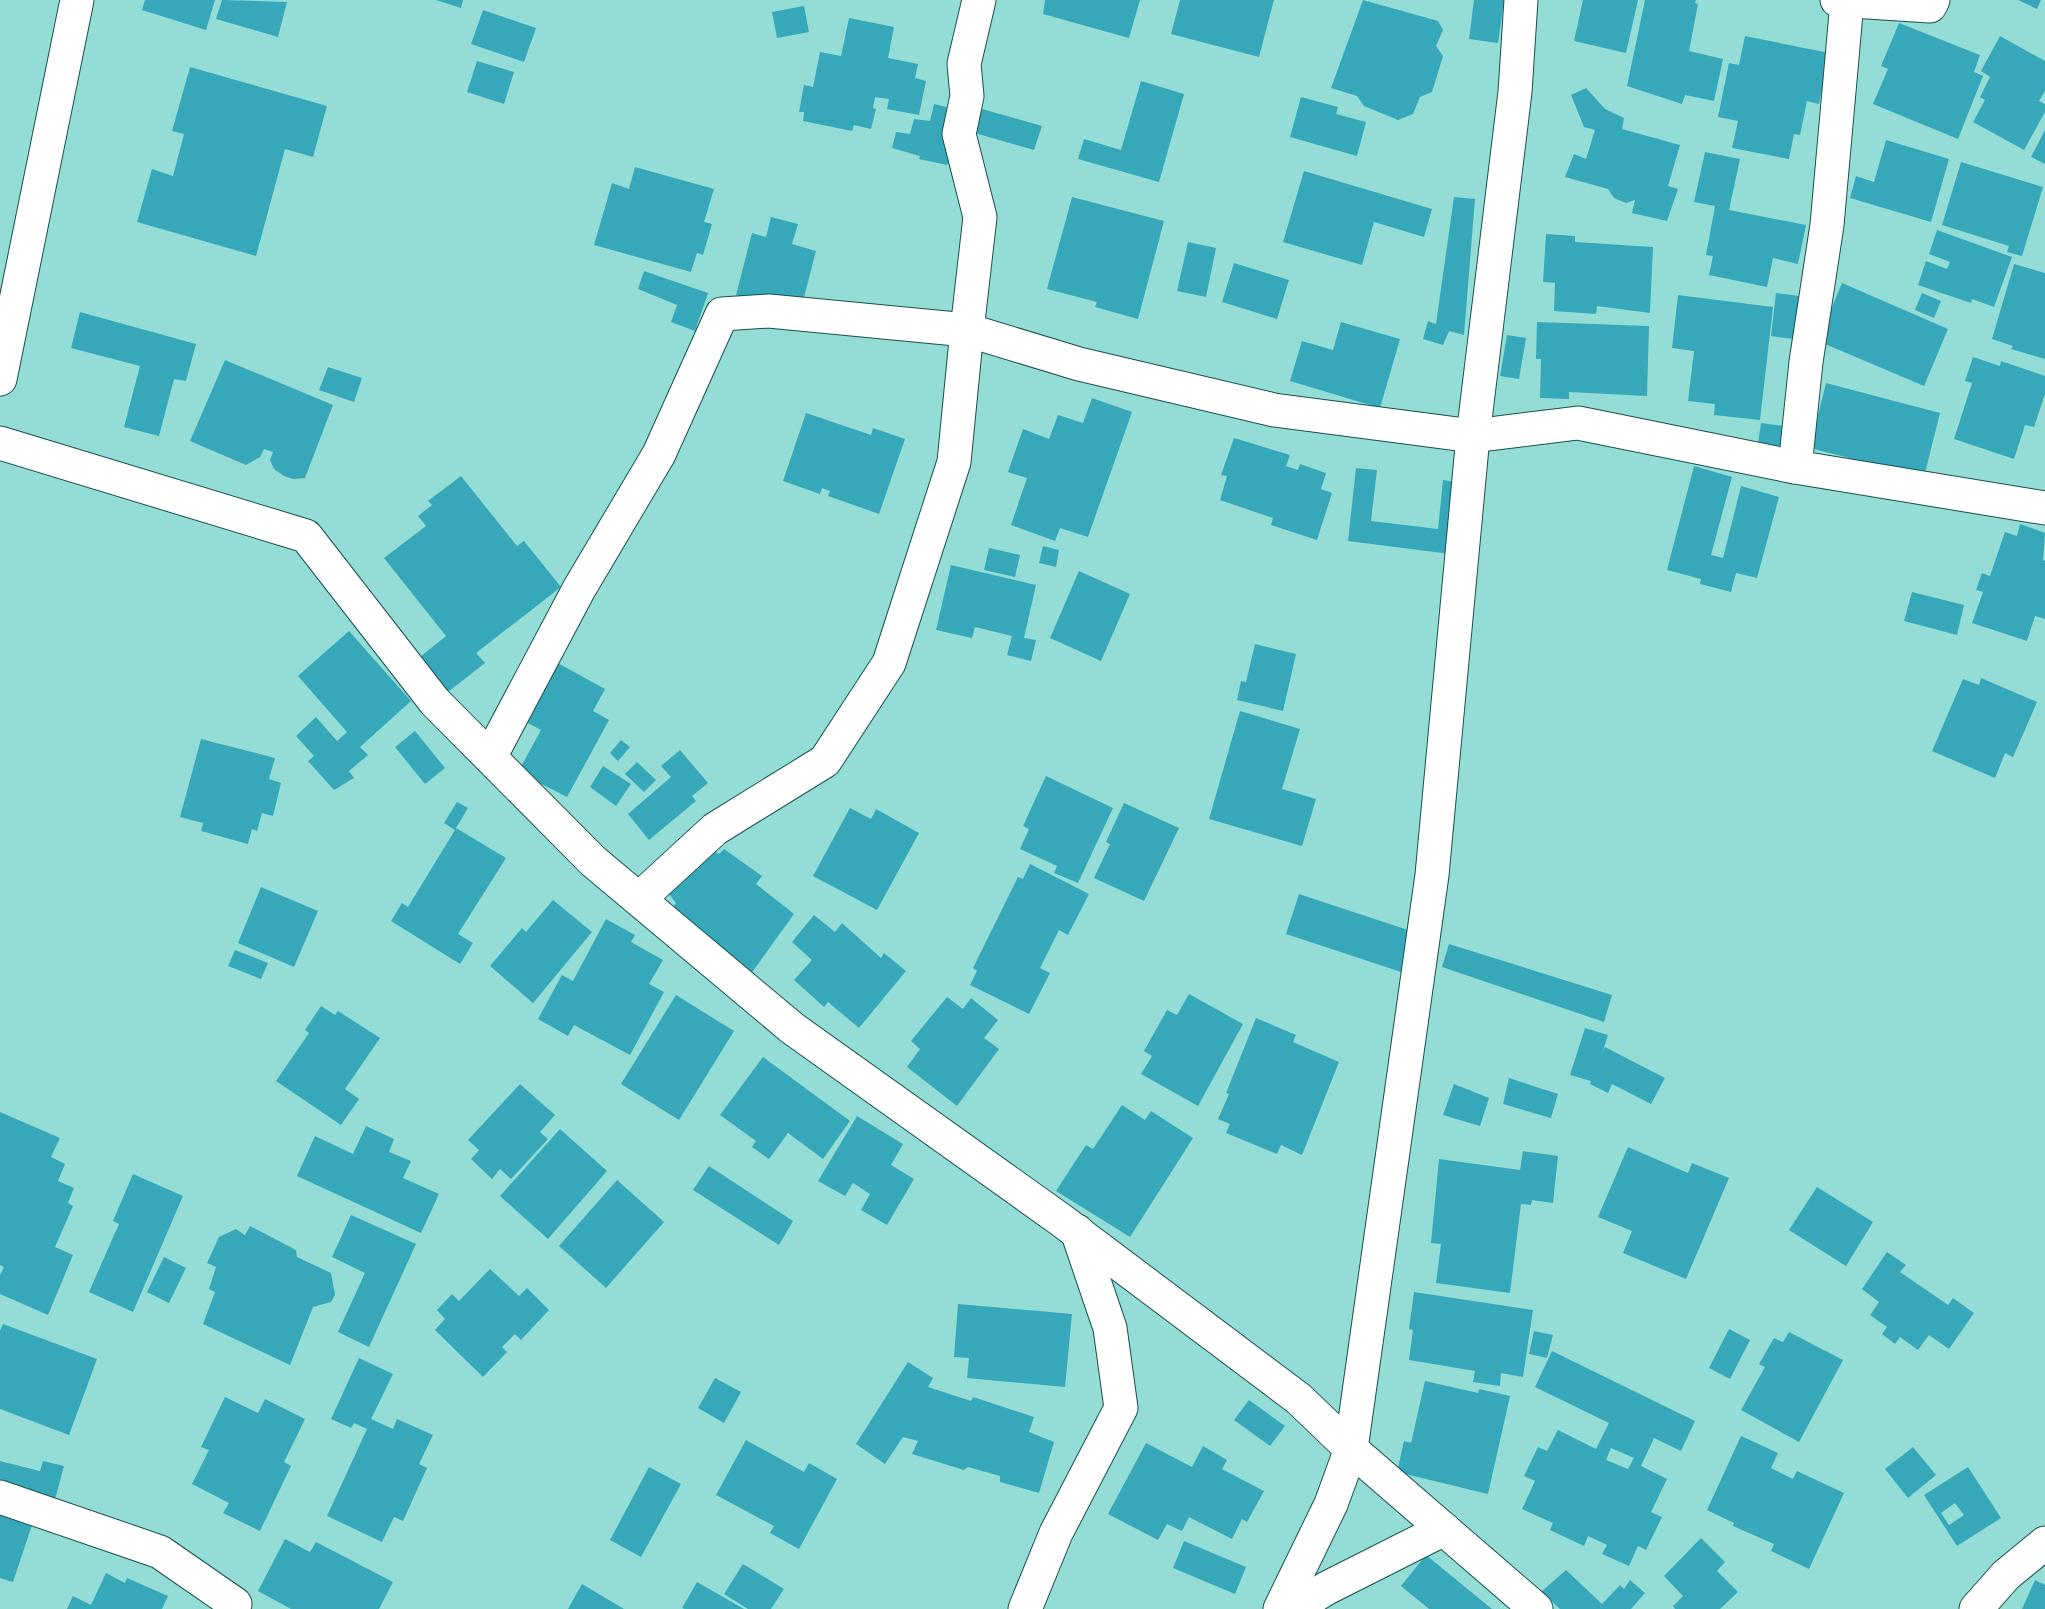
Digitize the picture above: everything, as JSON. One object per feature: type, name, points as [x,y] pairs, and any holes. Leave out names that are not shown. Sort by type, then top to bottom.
[{"type":"street","points":[[0,380],[77,0]]},
{"type":"street","points":[[639,899],[715,828],[825,760],[889,663],[954,462],[980,217],[959,134],[967,96],[964,64],[979,0]]},
{"type":"street","points":[[1280,1609],[1331,1504],[1351,1449],[1432,875],[1473,436],[1515,92],[1521,0]]},
{"type":"street","points":[[1795,467],[1806,362],[1827,225],[1842,1],[1930,6],[1933,0]]},
{"type":"street","points":[[490,756],[579,589],[659,454],[722,314],[769,311],[967,330],[1079,364],[1274,410],[1473,436],[1578,423],[1795,467],[2045,508]]},
{"type":"street","points":[[0,443],[306,536],[435,702],[593,861],[792,1028],[1077,1232],[1299,1399],[1351,1449],[1536,1609]]},
{"type":"street","points":[[1025,1609],[1056,1533],[1121,1408],[1110,1328],[1077,1232]]},
{"type":"street","points":[[0,1497],[160,1552],[235,1604]]},
{"type":"street","points":[[1293,1609],[1327,1588],[1444,1529]]},
{"type":"street","points":[[1976,1609],[2006,1575],[2045,1543]]},
{"type":"building","points":[[145,0],[215,0],[206,30],[142,10]]},
{"type":"building","points":[[222,0],[287,2],[278,37],[216,19]]},
{"type":"building","points":[[436,0],[463,0],[461,8]]},
{"type":"building","points":[[1045,0],[1140,0],[1129,38],[1043,14]]},
{"type":"building","points":[[1180,0],[1274,0],[1259,57],[1171,34]]},
{"type":"building","points":[[1363,0],[1438,21],[1443,30],[1436,46],[1443,56],[1432,92],[1420,97],[1413,114],[1398,120],[1364,106],[1357,96],[1331,88]]},
{"type":"building","points":[[1474,0],[1504,0],[1498,43],[1469,39]]},
{"type":"building","points":[[1583,0],[1638,0],[1626,53],[1574,41]]},
{"type":"building","points":[[1645,0],[1696,0],[1695,3],[1698,4],[1689,51],[1723,59],[1714,101],[1685,95],[1682,104],[1627,86]]},
{"type":"building","points":[[2018,0],[2041,0],[2037,9]]},
{"type":"building","points":[[804,6],[809,32],[777,38],[772,12]]},
{"type":"building","points":[[483,10],[536,28],[524,62],[471,44]]},
{"type":"building","points":[[849,18],[894,27],[888,58],[918,64],[915,78],[926,81],[919,115],[887,109],[889,99],[875,97],[873,108],[876,109],[871,129],[854,125],[852,131],[803,121],[804,112],[799,112],[804,85],[813,87],[820,52],[841,56]]},
{"type":"building","points":[[1899,23],[1980,55],[1974,72],[1983,76],[1958,139],[1873,104],[1888,69],[1881,66]]},
{"type":"building","points":[[1745,36],[1829,53],[1819,104],[1807,101],[1800,135],[1794,134],[1789,159],[1732,148],[1738,121],[1718,117],[1729,63],[1739,65]]},
{"type":"building","points":[[2000,36],[2045,61],[2045,91],[2039,101],[2045,104],[2045,112],[2024,150],[1973,122],[1985,100],[1980,97],[1990,77],[1981,71]]},
{"type":"building","points":[[477,61],[514,72],[504,104],[467,92]]},
{"type":"building","points":[[190,67],[327,106],[313,157],[285,149],[256,256],[137,222],[152,169],[173,176],[184,134],[172,131]]},
{"type":"building","points":[[1141,81],[1184,94],[1159,182],[1078,159],[1084,139],[1121,150]]},
{"type":"building","points":[[1586,88],[1605,109],[1624,118],[1622,129],[1680,145],[1668,186],[1678,189],[1667,221],[1632,213],[1635,200],[1626,203],[1614,198],[1608,189],[1565,177],[1574,154],[1586,159],[1595,130],[1584,127],[1571,95]]},
{"type":"building","points":[[1301,97],[1338,107],[1336,114],[1366,122],[1357,156],[1290,137]]},
{"type":"building","points":[[934,104],[963,111],[952,159],[947,165],[919,159],[920,156],[892,148],[896,132],[910,134],[914,119],[930,121]]},
{"type":"building","points":[[968,105],[1042,126],[1034,150],[961,129]]},
{"type":"building","points":[[2045,130],[2045,164],[2031,157]]},
{"type":"building","points":[[1886,140],[1949,159],[1931,222],[1850,198],[1856,176],[1874,182]]},
{"type":"building","points":[[1705,152],[1740,159],[1729,210],[1806,225],[1798,264],[1773,258],[1767,287],[1709,275],[1713,256],[1706,255],[1715,206],[1694,202]]},
{"type":"building","points":[[1961,162],[2043,187],[2022,256],[2007,252],[2009,246],[1942,225]]},
{"type":"building","points":[[635,167],[714,189],[704,222],[712,224],[703,255],[697,253],[691,272],[594,245],[612,183],[629,189]]},
{"type":"building","points":[[1304,171],[1432,209],[1424,237],[1374,222],[1362,265],[1283,242]]},
{"type":"building","points":[[1072,197],[1164,221],[1138,319],[1095,307],[1097,302],[1047,289]]},
{"type":"building","points":[[1454,197],[1475,199],[1464,335],[1449,331],[1443,345],[1423,339],[1428,321],[1436,324]]},
{"type":"building","points":[[771,217],[798,224],[792,244],[816,251],[800,313],[736,295],[752,233],[766,237]]},
{"type":"building","points":[[1937,230],[2012,257],[1994,307],[1972,299],[1971,303],[1918,285],[1926,261],[1947,269],[1950,262],[1929,254]]},
{"type":"building","points":[[1546,234],[1575,236],[1575,242],[1653,247],[1650,313],[1597,306],[1596,314],[1554,311],[1555,283],[1543,282]]},
{"type":"building","points":[[1188,242],[1216,248],[1206,297],[1177,291]]},
{"type":"building","points":[[1234,263],[1289,280],[1277,319],[1222,302]]},
{"type":"building","points":[[2014,264],[2045,273],[2045,359],[2011,349],[2013,346],[1992,339]]},
{"type":"building","points":[[644,271],[708,293],[695,331],[671,322],[677,305],[638,289]]},
{"type":"building","points":[[1842,283],[1948,329],[1924,386],[1818,341]]},
{"type":"building","points":[[1776,293],[1808,297],[1803,340],[1771,336]]},
{"type":"building","points":[[1922,293],[1941,301],[1934,318],[1915,310]]},
{"type":"building","points":[[1678,295],[1773,307],[1760,420],[1714,415],[1715,404],[1688,401],[1694,351],[1672,348]]},
{"type":"building","points":[[80,312],[196,344],[186,381],[174,379],[159,436],[124,427],[140,366],[71,348]]},
{"type":"building","points":[[1341,322],[1400,339],[1380,408],[1290,381],[1302,341],[1333,350]]},
{"type":"building","points":[[1537,322],[1649,326],[1647,396],[1569,392],[1569,399],[1540,398],[1541,359],[1536,359]]},
{"type":"building","points":[[1507,335],[1526,338],[1519,379],[1500,376]]},
{"type":"building","points":[[1973,357],[2000,366],[2001,361],[2045,376],[2045,394],[2034,427],[2025,425],[2014,459],[1954,439],[1972,383],[1965,381]]},
{"type":"building","points":[[225,360],[333,405],[305,478],[293,479],[274,469],[270,460],[273,452],[264,449],[260,457],[246,465],[190,441]]},
{"type":"building","points":[[328,367],[362,378],[354,402],[319,390]]},
{"type":"building","points":[[1826,383],[1940,413],[1924,477],[1810,448]]},
{"type":"building","points":[[1092,398],[1132,412],[1088,537],[1060,528],[1055,541],[1011,525],[1027,478],[1008,472],[1023,429],[1049,439],[1058,415],[1083,423]]},
{"type":"building","points":[[806,413],[871,435],[873,428],[905,439],[879,514],[828,496],[830,491],[822,488],[820,494],[783,481]]},
{"type":"building","points":[[1761,423],[1793,427],[1790,455],[1757,451]]},
{"type":"building","points":[[1234,438],[1290,455],[1286,466],[1298,470],[1300,464],[1326,473],[1321,489],[1332,493],[1317,540],[1271,525],[1273,518],[1220,500],[1227,476],[1221,475]]},
{"type":"building","points":[[1694,466],[1732,477],[1711,555],[1723,558],[1741,486],[1779,497],[1757,578],[1736,573],[1731,592],[1700,584],[1701,579],[1667,570]]},
{"type":"building","points":[[1356,468],[1377,470],[1371,521],[1438,529],[1443,480],[1466,484],[1458,555],[1348,541]]},
{"type":"building","points":[[461,476],[517,546],[524,541],[561,587],[476,653],[485,663],[448,692],[420,657],[446,636],[384,558],[426,526],[418,516],[432,505],[428,501]]},
{"type":"building","points":[[2020,524],[2045,533],[2043,560],[2045,561],[2045,619],[2035,616],[2027,641],[1972,623],[1983,592],[1976,590],[1982,573],[1990,576],[2005,532],[2017,536]]},
{"type":"building","points":[[1043,546],[1059,550],[1056,567],[1039,563]]},
{"type":"building","points":[[989,548],[1020,555],[1015,577],[984,570]]},
{"type":"building","points":[[951,565],[1036,585],[1024,638],[1036,640],[1031,661],[1007,655],[1012,636],[975,627],[972,638],[936,630]]},
{"type":"building","points":[[1079,571],[1130,594],[1101,661],[1050,638]]},
{"type":"building","points":[[1912,592],[1964,605],[1957,635],[1904,621]]},
{"type":"building","points":[[349,631],[411,701],[360,747],[368,755],[349,771],[354,778],[334,790],[308,761],[314,756],[296,736],[316,717],[337,741],[347,732],[298,676]]},
{"type":"building","points":[[1255,644],[1296,654],[1283,711],[1237,700],[1241,681],[1246,682]]},
{"type":"building","points":[[554,661],[605,689],[593,711],[609,720],[567,797],[518,772],[541,730],[522,720]]},
{"type":"building","points":[[1981,678],[2037,702],[2013,757],[2005,753],[1995,778],[1932,751],[1963,679],[1979,685]]},
{"type":"building","points":[[1240,711],[1300,729],[1282,789],[1316,799],[1302,846],[1209,819]]},
{"type":"building","points":[[415,731],[445,768],[425,784],[395,747]]},
{"type":"building","points":[[201,739],[275,758],[269,779],[281,783],[273,816],[262,813],[257,831],[252,829],[248,844],[201,831],[203,823],[180,817]]},
{"type":"building","points":[[621,740],[630,747],[618,761],[610,753]]},
{"type":"building","points":[[680,750],[708,783],[692,796],[696,801],[649,840],[628,814],[671,777],[661,766]]},
{"type":"building","points":[[637,762],[656,780],[644,792],[625,774]]},
{"type":"building","points":[[603,766],[631,784],[616,806],[590,787]]},
{"type":"building","points":[[1046,776],[1113,808],[1078,883],[1054,873],[1057,866],[1020,849],[1029,829],[1023,826]]},
{"type":"building","points":[[457,802],[468,808],[456,828],[506,858],[458,934],[473,943],[460,964],[391,921],[402,903],[408,907],[455,830],[444,823]]},
{"type":"building","points":[[1124,803],[1179,828],[1144,901],[1094,878],[1110,844],[1106,842]]},
{"type":"building","points":[[850,808],[871,819],[876,809],[919,833],[877,910],[813,876]]},
{"type":"building","points":[[704,846],[719,854],[724,849],[762,876],[756,884],[794,914],[748,978],[671,910],[676,903],[669,894]]},
{"type":"building","points":[[1030,864],[1089,894],[1068,935],[1059,930],[1040,968],[1050,973],[1029,1014],[970,985],[977,971],[973,968],[1018,877],[1023,879]]},
{"type":"building","points":[[261,887],[318,911],[294,967],[238,943]]},
{"type":"building","points":[[1299,894],[1414,932],[1401,972],[1286,934]]},
{"type":"building","points":[[553,900],[592,932],[533,1003],[490,966],[522,928],[526,932]]},
{"type":"building","points":[[814,915],[835,932],[842,923],[881,958],[884,953],[906,971],[859,1028],[828,1002],[824,1007],[794,980],[812,960],[792,942]]},
{"type":"building","points":[[606,919],[635,935],[631,942],[663,960],[649,984],[664,992],[630,1055],[574,1025],[568,1036],[538,1019],[562,975],[573,981]]},
{"type":"building","points":[[1449,944],[1612,995],[1604,1022],[1442,967]]},
{"type":"building","points":[[235,950],[268,963],[261,979],[228,966]]},
{"type":"building","points":[[1189,994],[1243,1024],[1198,1106],[1141,1074],[1152,1056],[1144,1051],[1167,1010],[1177,1015]]},
{"type":"building","points":[[676,995],[734,1031],[679,1120],[621,1084]]},
{"type":"building","points":[[947,997],[963,1009],[971,998],[998,1020],[984,1038],[999,1049],[957,1106],[907,1067],[920,1049],[911,1041]]},
{"type":"building","points":[[321,1006],[335,1015],[338,1011],[380,1038],[345,1089],[359,1099],[341,1125],[276,1081],[309,1033],[305,1030]]},
{"type":"building","points":[[1256,1018],[1296,1035],[1293,1042],[1339,1062],[1302,1155],[1281,1145],[1277,1154],[1226,1133],[1230,1124],[1218,1119]]},
{"type":"building","points":[[1585,1028],[1608,1035],[1603,1051],[1605,1047],[1665,1078],[1651,1104],[1612,1084],[1608,1093],[1590,1084],[1591,1081],[1570,1075]]},
{"type":"building","points":[[763,1057],[850,1121],[823,1159],[788,1133],[769,1159],[752,1147],[756,1141],[720,1115]]},
{"type":"building","points":[[1509,1078],[1558,1094],[1551,1118],[1503,1104]]},
{"type":"building","points":[[520,1084],[555,1115],[540,1132],[548,1139],[511,1179],[500,1169],[492,1179],[471,1159],[479,1150],[468,1140]]},
{"type":"building","points":[[1454,1084],[1489,1098],[1480,1126],[1443,1115]]},
{"type":"building","points":[[1122,1105],[1145,1120],[1151,1111],[1193,1138],[1130,1237],[1056,1191],[1086,1145],[1093,1149]]},
{"type":"building","points":[[0,1112],[60,1138],[51,1157],[65,1164],[58,1181],[74,1188],[68,1203],[73,1206],[55,1247],[73,1255],[48,1315],[0,1294],[0,1275],[4,1267],[0,1265]]},
{"type":"building","points":[[857,1116],[903,1144],[891,1165],[914,1179],[887,1225],[861,1210],[870,1194],[853,1183],[845,1196],[818,1181]]},
{"type":"building","points":[[366,1126],[394,1139],[389,1152],[411,1161],[403,1178],[439,1194],[421,1233],[297,1176],[315,1136],[353,1154]]},
{"type":"building","points":[[560,1129],[607,1171],[548,1239],[500,1196]]},
{"type":"building","points":[[1628,1147],[1688,1173],[1692,1163],[1729,1178],[1686,1279],[1623,1253],[1632,1231],[1598,1217]]},
{"type":"building","points":[[1523,1151],[1558,1156],[1553,1203],[1532,1200],[1531,1205],[1521,1204],[1510,1293],[1436,1283],[1441,1244],[1431,1243],[1439,1159],[1520,1170]]},
{"type":"building","points":[[709,1166],[793,1221],[779,1245],[693,1190]]},
{"type":"building","points":[[133,1174],[183,1196],[133,1312],[89,1292],[119,1224],[113,1221]]},
{"type":"building","points":[[617,1180],[664,1222],[606,1288],[559,1246]]},
{"type":"building","points":[[1817,1187],[1873,1222],[1846,1266],[1789,1230]]},
{"type":"building","points":[[351,1215],[416,1244],[369,1347],[338,1332],[365,1273],[332,1257]]},
{"type":"building","points":[[250,1226],[296,1250],[297,1257],[331,1273],[335,1295],[331,1302],[313,1307],[290,1365],[203,1324],[215,1292],[209,1289],[216,1267],[207,1263],[219,1237],[236,1229],[245,1235]]},
{"type":"building","points":[[1887,1252],[1906,1265],[1900,1272],[1948,1305],[1953,1298],[1974,1313],[1949,1349],[1929,1335],[1918,1350],[1900,1337],[1895,1344],[1882,1334],[1887,1327],[1870,1315],[1879,1302],[1862,1289]]},
{"type":"building","points":[[164,1257],[186,1268],[169,1303],[147,1292]]},
{"type":"building","points":[[490,1269],[519,1296],[527,1288],[549,1310],[521,1340],[515,1334],[502,1347],[507,1352],[483,1377],[435,1330],[445,1319],[437,1310],[452,1294],[459,1301]]},
{"type":"building","points":[[1414,1292],[1533,1310],[1523,1377],[1501,1373],[1500,1386],[1473,1382],[1475,1371],[1409,1360],[1413,1330],[1409,1329]]},
{"type":"building","points":[[958,1304],[1072,1314],[1065,1387],[967,1378],[969,1358],[954,1357]]},
{"type":"building","points":[[3,1324],[97,1359],[69,1435],[0,1409],[0,1331]]},
{"type":"building","points":[[1729,1329],[1750,1340],[1730,1379],[1709,1368]]},
{"type":"building","points":[[1534,1331],[1553,1335],[1547,1358],[1529,1354]]},
{"type":"building","points":[[1789,1332],[1843,1360],[1799,1442],[1741,1410],[1765,1367],[1759,1364],[1774,1338],[1783,1342]]},
{"type":"building","points":[[1552,1351],[1695,1421],[1681,1451],[1654,1438],[1641,1466],[1667,1479],[1651,1512],[1662,1517],[1646,1550],[1638,1546],[1629,1566],[1602,1554],[1607,1545],[1588,1536],[1584,1546],[1550,1530],[1553,1523],[1522,1509],[1535,1481],[1524,1476],[1538,1447],[1547,1451],[1558,1430],[1596,1449],[1609,1423],[1535,1387]],"holes":[[[1611,1448],[1634,1458],[1628,1469],[1606,1460]]]},
{"type":"building","points":[[359,1358],[393,1374],[371,1419],[393,1429],[397,1419],[433,1435],[419,1464],[427,1468],[403,1521],[394,1517],[382,1542],[327,1516],[367,1429],[354,1423],[351,1428],[331,1419]]},
{"type":"building","points":[[908,1362],[933,1378],[928,1387],[971,1401],[973,1397],[1034,1417],[1029,1432],[1054,1442],[1039,1493],[1000,1482],[1000,1476],[968,1467],[964,1470],[912,1454],[918,1441],[903,1437],[885,1464],[856,1444]]},
{"type":"building","points":[[715,1378],[741,1392],[724,1423],[698,1408]]},
{"type":"building","points":[[1425,1381],[1478,1393],[1479,1389],[1510,1396],[1488,1494],[1397,1472],[1404,1441],[1411,1443]]},
{"type":"building","points":[[225,1397],[258,1413],[265,1399],[305,1419],[284,1462],[291,1466],[260,1531],[223,1513],[229,1503],[192,1484],[209,1450],[201,1447]]},
{"type":"building","points":[[1249,1400],[1285,1426],[1270,1446],[1234,1420]]},
{"type":"building","points":[[1741,1436],[1778,1453],[1771,1468],[1793,1479],[1797,1471],[1844,1493],[1809,1569],[1771,1551],[1774,1544],[1733,1526],[1734,1523],[1707,1510]]},
{"type":"building","points":[[746,1440],[804,1472],[809,1463],[837,1479],[799,1549],[770,1533],[774,1526],[716,1495]]},
{"type":"building","points":[[1146,1443],[1192,1467],[1203,1446],[1227,1460],[1222,1469],[1264,1491],[1247,1522],[1242,1519],[1232,1539],[1189,1517],[1182,1531],[1167,1524],[1158,1540],[1108,1514]]},
{"type":"building","points":[[1913,1447],[1936,1475],[1908,1498],[1885,1469]]},
{"type":"building","points":[[0,1461],[40,1471],[43,1461],[64,1466],[53,1507],[0,1494]]},
{"type":"building","points":[[649,1467],[681,1484],[641,1557],[610,1540]]},
{"type":"building","points":[[1968,1467],[2001,1518],[1957,1546],[1924,1495]],"holes":[[[1955,1503],[1964,1515],[1949,1525],[1941,1513]]]},
{"type":"building","points":[[0,1514],[32,1525],[13,1582],[0,1578]]},
{"type":"building","points":[[1701,1538],[1725,1562],[1717,1571],[1738,1592],[1720,1609],[1675,1609],[1673,1606],[1683,1596],[1664,1576]]},
{"type":"building","points":[[285,1539],[310,1552],[316,1542],[393,1582],[379,1609],[291,1609],[258,1591]]},
{"type":"building","points":[[1184,1541],[1246,1567],[1235,1594],[1173,1568]]},
{"type":"building","points":[[1426,1555],[1492,1609],[1429,1609],[1401,1586]]},
{"type":"building","points":[[743,1564],[784,1589],[771,1609],[748,1609],[724,1594]]},
{"type":"building","points":[[1566,1570],[1602,1604],[1620,1585],[1624,1589],[1630,1580],[1645,1593],[1631,1609],[1560,1609],[1541,1592]]},
{"type":"building","points":[[106,1573],[125,1583],[127,1578],[168,1596],[162,1609],[67,1609],[73,1596],[91,1605]]},
{"type":"building","points":[[2035,1580],[2045,1585],[2045,1609],[2022,1609]]},
{"type":"building","points":[[697,1582],[744,1609],[682,1608]]},
{"type":"building","points":[[582,1584],[624,1609],[568,1609]]}]
